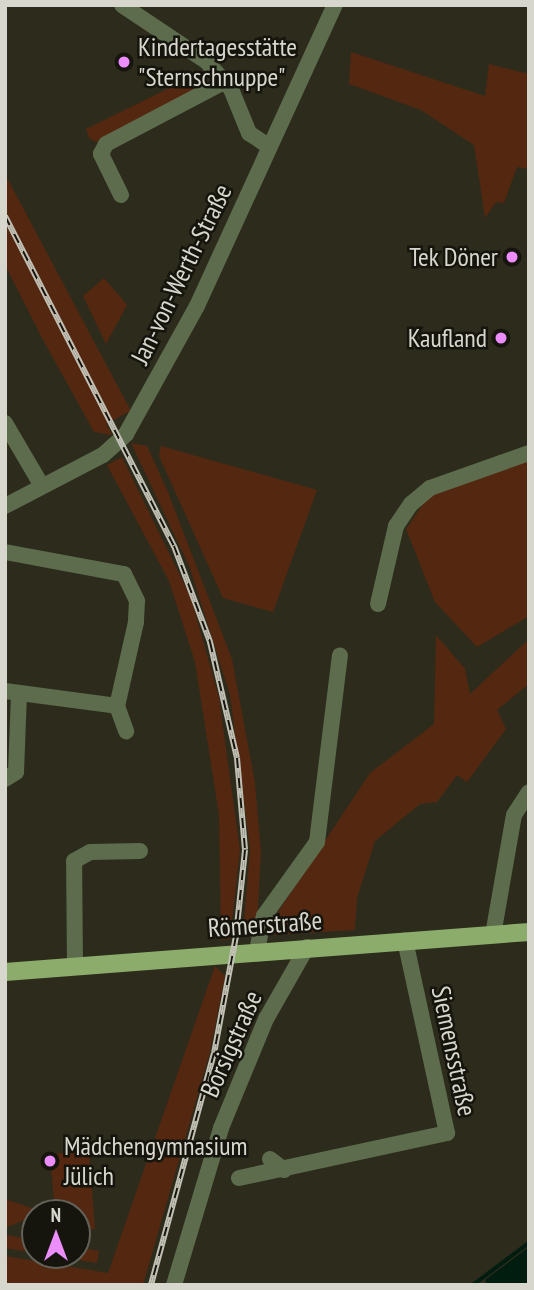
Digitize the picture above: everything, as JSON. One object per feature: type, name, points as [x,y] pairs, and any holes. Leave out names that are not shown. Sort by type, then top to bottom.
[{"type":"main road","name":"Römerstraße","points":[[5,972],[529,932]]},
{"type":"street","points":[[122,5],[189,48],[226,81],[248,133],[267,145]]},
{"type":"street","name":"Jan-von-Werth-Straße","points":[[5,506],[103,454],[126,434],[197,306],[267,145],[335,5]]},
{"type":"street","points":[[121,194],[101,155],[106,144],[226,81]]},
{"type":"street","points":[[5,423],[42,486]]},
{"type":"street","points":[[378,604],[396,526],[411,504],[430,488],[529,453]]},
{"type":"street","points":[[5,552],[124,574],[137,601],[136,622],[117,706],[126,731]]},
{"type":"street","points":[[257,951],[264,916],[317,842],[340,655]]},
{"type":"street","points":[[10,776],[12,692],[117,706]]},
{"type":"street","points":[[493,934],[514,815],[529,792]]},
{"type":"street","points":[[75,966],[74,862],[90,852],[140,851]]},
{"type":"street","name":"Siemensstraße","points":[[239,1178],[447,1133],[405,941]]},
{"type":"street","name":"Borsigstraße","points":[[174,1285],[221,1128],[270,1012],[307,947]]},
{"type":"street","points":[[270,1159],[284,1170]]},
{"type":"shaded area","points":[[351,52],[485,96],[489,64],[529,74],[529,169],[517,167],[504,203],[496,202],[485,218],[474,145],[421,110],[349,84]]},
{"type":"shaded area","points":[[202,72],[209,84],[96,142],[89,138],[86,129]]},
{"type":"shaded area","points":[[5,174],[131,411],[105,424],[5,236]]},
{"type":"shaded area","points":[[5,227],[112,435],[94,432],[42,338],[5,265]]},
{"type":"shaded area","points":[[104,278],[127,305],[106,344],[83,296]]},
{"type":"shaded area","points":[[131,443],[147,446],[168,492],[232,659],[255,783],[261,853],[257,922],[243,934],[250,849],[230,695],[190,568]]},
{"type":"shaded area","points":[[161,446],[317,490],[273,612],[223,598],[159,456]]},
{"type":"shaded area","points":[[122,457],[191,598],[219,698],[240,850],[230,939],[221,940],[219,815],[195,662],[169,581],[107,465]]},
{"type":"shaded area","points":[[529,458],[529,616],[477,647],[435,602],[406,529],[430,494]]},
{"type":"shaded area","points":[[436,635],[465,669],[470,694],[529,639],[529,684],[497,710],[506,729],[467,782],[457,775],[437,802],[420,804],[375,841],[357,898],[355,930],[272,935],[272,921],[370,773],[434,724]]},
{"type":"shaded area","points":[[215,966],[225,976],[210,1052],[143,1285],[5,1285],[5,1256],[21,1259],[21,1269],[84,1269],[108,1273]]},
{"type":"shaded area","points":[[89,1151],[95,1229],[91,1229],[91,1199],[54,1199],[50,1154]]},
{"type":"shaded area","points":[[5,1199],[21,1204],[21,1221],[5,1228]]},
{"type":"shaded area","points":[[5,1235],[21,1238],[21,1251],[5,1248]]},
{"type":"shaded area","points":[[529,1247],[529,1285],[487,1285],[485,1280]]},
{"type":"shaded area","points":[[91,1250],[99,1251],[97,1263],[91,1262]]},
{"type":"waterway","points":[[473,1285],[529,1243]]},
{"type":"railway","points":[[5,216],[174,546],[210,642],[237,758],[245,850],[236,936],[214,1053],[151,1285]]},
{"type":"place","name":"Kindertagesstätte \"Sternschnuppe\"","points":[[124,62]]},
{"type":"place","name":"Tek Döner","points":[[512,257]]},
{"type":"place","name":"Kaufland","points":[[501,338]]},
{"type":"place","name":"Mädchengymnasium Jülich","points":[[50,1161]]}]
